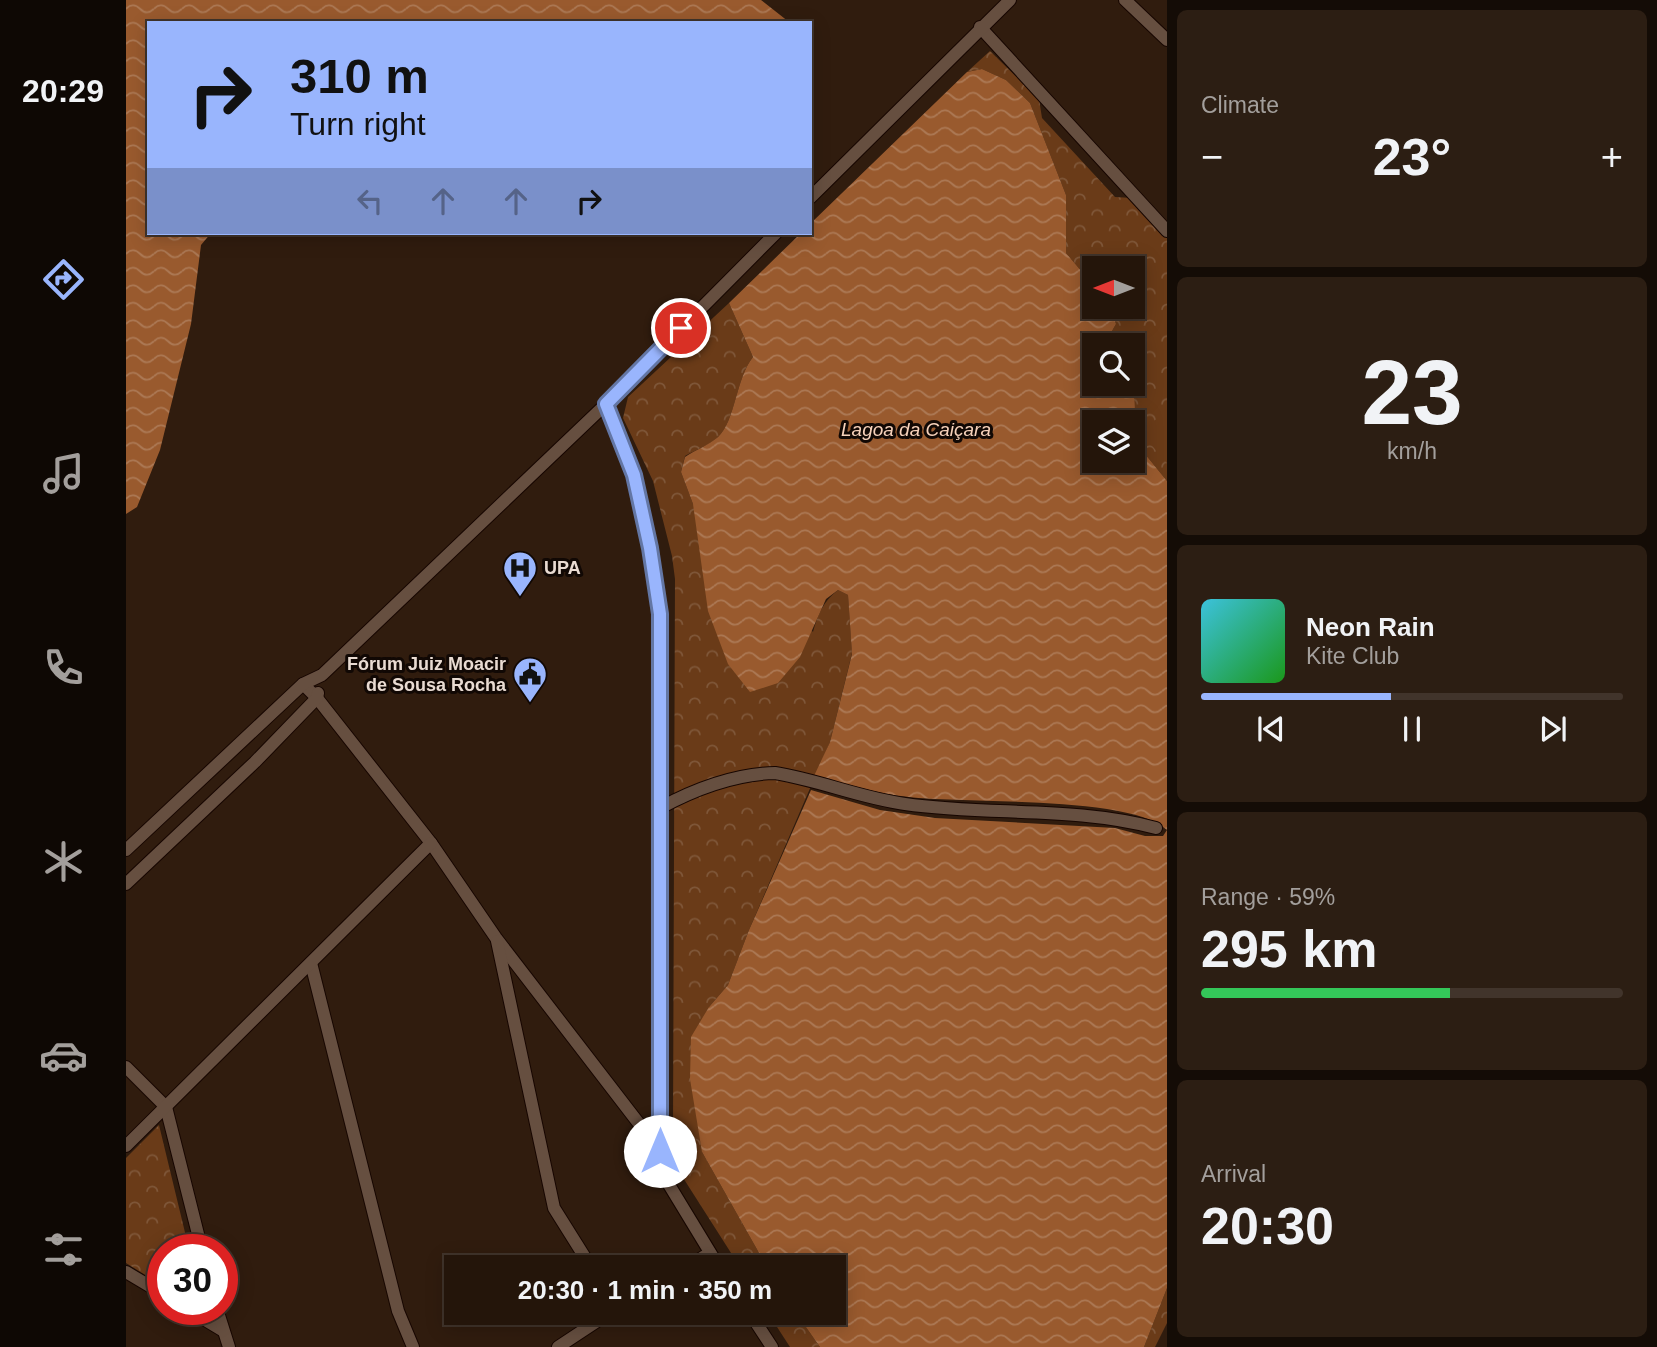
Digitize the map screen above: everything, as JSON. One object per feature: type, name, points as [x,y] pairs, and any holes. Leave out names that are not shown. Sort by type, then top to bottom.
[{"type":"street","points":[[812,196],[1010,0]]},
{"type":"street","points":[[1125,0],[1167,40]]},
{"type":"street","points":[[980,27],[1167,232]]},
{"type":"street","points":[[126,850],[303,684],[322,675],[606,404],[774,235]]},
{"type":"street","points":[[606,404],[634,475],[650,548],[660,614],[660,1151],[668,1183],[710,1253],[707,1255]]},
{"type":"street","points":[[126,884],[255,762],[317,698],[322,675]]},
{"type":"street","points":[[303,684],[317,698],[431,843],[496,938],[660,1151]]},
{"type":"street","points":[[660,808],[727,780],[755,773],[775,773],[906,804],[1096,817],[1156,828]]},
{"type":"street","points":[[126,1146],[431,843]]},
{"type":"street","points":[[496,938],[554,1208],[583,1255]]},
{"type":"street","points":[[311,963],[398,1311],[413,1347]]},
{"type":"street","points":[[126,1068],[166,1107],[198,1234]]},
{"type":"street","points":[[126,1272],[147,1284]]},
{"type":"street","points":[[214,1325],[222,1330]]},
{"type":"street","points":[[221,1325],[229,1347]]},
{"type":"street","points":[[558,1347],[591,1325]]},
{"type":"street","points":[[758,1325],[772,1347]]},
{"type":"green space","points":[[990,51],[1039,99],[1042,118],[1115,197],[1132,198],[1167,237],[1167,481],[1145,454],[1145,410],[1134,410],[1133,396],[1145,396],[1145,333],[1111,333],[1116,324],[1115,319],[1145,319],[1145,256],[1082,256],[1082,272],[1066,253],[1066,195],[1030,103],[1006,80],[982,69],[967,72]]},
{"type":"green space","points":[[729,303],[753,357],[743,376],[724,430],[711,442],[685,456],[681,472],[693,504],[813,632],[828,599],[838,590],[848,595],[852,653],[830,742],[728,985],[709,1007],[702,1152],[760,1255],[732,1255],[680,1173],[673,1131],[675,579],[672,556],[653,481],[623,418],[628,397]]},
{"type":"green space","points":[[1167,410],[1167,463],[1145,438],[1145,429]]},
{"type":"green space","points":[[159,1125],[185,1234],[147,1234],[147,1276],[126,1263],[126,1158]]},
{"type":"green space","points":[[1167,1288],[1167,1323],[1155,1347],[1144,1347]]},
{"type":"green space","points":[[776,1325],[804,1325],[820,1347],[790,1347]]},
{"type":"water","points":[[126,0],[761,0],[788,21],[147,21],[147,235],[209,235],[201,245],[191,324],[160,450],[137,507],[126,514]]},
{"type":"water","name":"Lagoa da Caiçara","points":[[982,69],[1006,80],[1030,103],[1066,195],[1066,253],[1082,272],[1082,319],[1115,319],[1116,324],[1111,333],[1082,333],[1082,396],[1133,396],[1135,404],[1134,410],[1082,410],[1082,473],[1145,473],[1145,454],[1167,481],[1167,830],[1148,819],[1119,811],[1045,803],[897,796],[814,776],[830,742],[852,654],[848,595],[838,590],[826,599],[800,657],[778,683],[750,692],[728,664],[708,611],[693,504],[681,472],[685,457],[714,440],[724,430],[743,376],[753,357],[729,303],[799,235],[812,235],[812,222],[967,72]]},
{"type":"water","points":[[811,790],[880,810],[935,818],[1115,828],[1145,836],[1163,836],[1167,830],[1167,1288],[1144,1347],[820,1347],[804,1325],[846,1325],[846,1255],[760,1255],[702,1152],[690,1079],[691,1037],[709,1007],[728,985],[749,930]]},
{"type":"place","name":"UPA","points":[[520,598]]},
{"type":"place","name":"Fórum Juiz Moacir de Sousa Rocha","points":[[530,704]]},
{"type":"route","points":[[660,1151],[660,614],[650,548],[634,475],[606,404],[681,328]]}]
